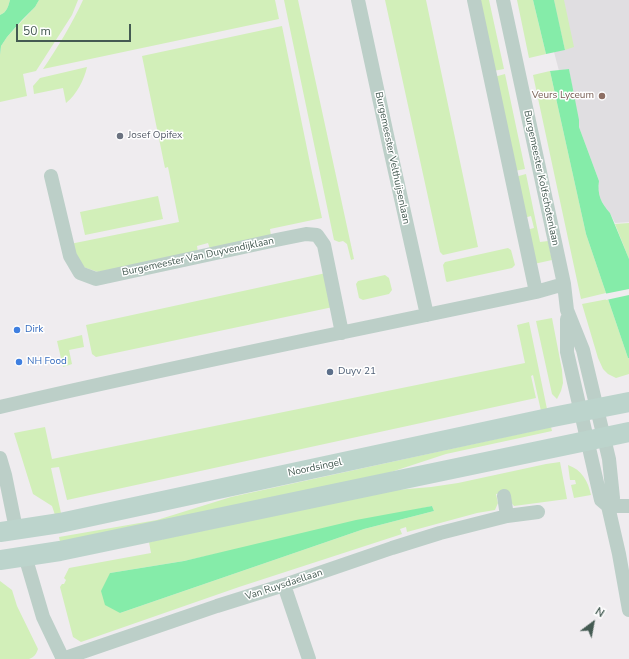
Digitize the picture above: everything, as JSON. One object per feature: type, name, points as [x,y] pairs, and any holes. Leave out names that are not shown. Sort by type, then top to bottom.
[{"type":"main road","name":"Noordsingel","points":[[8,531],[60,523],[629,402]]},
{"type":"main road","points":[[0,560],[60,551],[629,432]]},
{"type":"main road","points":[[8,531],[25,556]]},
{"type":"street","name":"Burgemeester Velthuijsenlaan","points":[[358,0],[427,315]]},
{"type":"street","points":[[474,0],[536,292]]},
{"type":"street","name":"Burgemeester Kolfschotenlaan","points":[[503,0],[564,284],[567,310],[568,352],[589,410],[596,439],[608,459],[613,498],[608,506]]},
{"type":"street","name":"Burgemeester Van Duyvendijklaan","points":[[51,176],[70,256],[80,273],[96,279],[306,234],[317,235],[324,245],[342,333]]},
{"type":"street","points":[[0,406],[153,372],[536,292],[564,284]]},
{"type":"street","points":[[0,458],[5,475],[8,531]]},
{"type":"street","points":[[504,496],[507,516]]},
{"type":"street","points":[[629,506],[608,506],[619,554],[629,610]]},
{"type":"street","name":"Van Ruysdaellaan","points":[[63,659],[434,535],[507,516],[538,512]]},
{"type":"street","points":[[25,556],[43,617],[63,659]]},
{"type":"street","points":[[284,585],[309,659]]},
{"type":"shaded area","points":[[0,0],[10,0],[6,11],[0,15]]},
{"type":"shaded area","points":[[10,0],[39,0],[35,7],[7,37],[1,46],[0,55],[0,15],[6,11]]},
{"type":"shaded area","points":[[39,0],[78,0],[72,15],[36,71],[23,74],[27,96],[0,102],[1,46],[7,37],[35,7]]},
{"type":"shaded area","points":[[83,0],[275,0],[279,19],[43,69],[74,18]]},
{"type":"shaded area","points":[[284,0],[298,0],[354,259],[351,260],[347,244],[343,241],[339,242],[334,240]]},
{"type":"shaded area","points":[[385,0],[426,0],[478,247],[443,255],[440,252]]},
{"type":"shaded area","points":[[477,0],[489,0],[504,69],[493,71]]},
{"type":"shaded area","points":[[517,0],[533,0],[546,54],[529,58]]},
{"type":"shaded area","points":[[533,0],[554,0],[565,50],[546,54]]},
{"type":"shaded area","name":"Veurs Lyceum","points":[[553,0],[629,0],[629,222],[615,223],[600,198],[598,189],[599,181],[579,127],[569,69],[559,71],[554,52],[565,49]]},
{"type":"shaded area","points":[[554,0],[564,0],[574,47],[565,50]]},
{"type":"shaded area","points":[[282,26],[322,218],[270,229],[271,236],[210,249],[208,243],[197,246],[198,252],[98,272],[83,267],[70,244],[179,222],[168,167],[165,168],[142,56]]},
{"type":"shaded area","points":[[87,67],[80,86],[66,103],[63,88],[34,94],[33,86],[40,78]]},
{"type":"shaded area","points":[[569,69],[579,127],[599,181],[600,198],[610,213],[629,259],[629,358],[586,234],[550,71]]},
{"type":"shaded area","points":[[550,71],[586,234],[606,293],[581,299],[533,75]]},
{"type":"shaded area","points":[[505,74],[525,169],[514,171],[494,77]]},
{"type":"shaded area","points":[[526,174],[540,242],[548,241],[552,260],[534,264],[526,230],[534,228],[531,216],[524,218],[515,177]]},
{"type":"shaded area","points":[[158,196],[163,219],[85,235],[80,212]]},
{"type":"shaded area","points":[[629,223],[629,259],[615,224]]},
{"type":"shaded area","points":[[508,248],[511,250],[515,265],[512,268],[446,281],[443,265],[445,262]]},
{"type":"shaded area","points":[[326,273],[333,307],[96,357],[92,354],[86,325]]},
{"type":"shaded area","points":[[385,275],[389,278],[392,290],[389,294],[363,300],[359,298],[356,284],[358,281]]},
{"type":"shaded area","points":[[608,299],[629,358],[629,374],[616,378],[608,374],[603,369],[598,358],[582,304]]},
{"type":"shaded area","points":[[552,318],[563,383],[557,399],[552,394],[536,321]]},
{"type":"shaded area","points":[[529,322],[547,409],[541,411],[533,375],[531,376],[536,398],[67,500],[59,467],[51,468],[61,513],[55,515],[52,506],[33,494],[14,433],[45,427],[52,459],[525,363],[517,325]]},
{"type":"shaded area","points":[[82,335],[84,347],[69,350],[72,364],[63,367],[57,341]]},
{"type":"shaded area","points":[[551,427],[552,431],[446,454],[385,474],[60,542],[59,537],[157,520],[231,497]]},
{"type":"shaded area","points":[[560,462],[567,499],[514,506],[509,500],[508,492],[496,494],[498,503],[495,510],[477,513],[407,532],[406,527],[400,529],[402,534],[239,587],[81,642],[73,637],[60,587],[66,580],[64,578],[69,568],[151,553],[149,542],[396,490],[458,483]],"holes":[[[432,506],[434,511],[364,529],[120,613],[110,573],[184,561]]]},
{"type":"shaded area","points":[[568,465],[581,473],[588,485],[591,495],[574,498],[571,485],[576,484],[575,480],[570,480]]},
{"type":"shaded area","points":[[432,506],[434,511],[364,529],[120,613],[105,605],[101,591],[110,573],[184,561],[356,520]]},
{"type":"shaded area","points":[[0,581],[12,590],[17,606],[38,649],[35,656],[29,659],[0,659]]},
{"type":"pier","points":[[629,289],[629,295],[606,300],[604,294]]},
{"type":"place","name":"Veurs Lyceum","points":[[602,96]]},
{"type":"place","name":"Josef Opifex","points":[[120,136]]},
{"type":"place","name":"Dirk","points":[[17,330]]},
{"type":"place","name":"NH Food","points":[[19,362]]},
{"type":"place","name":"Duyv 21","points":[[330,372]]}]
